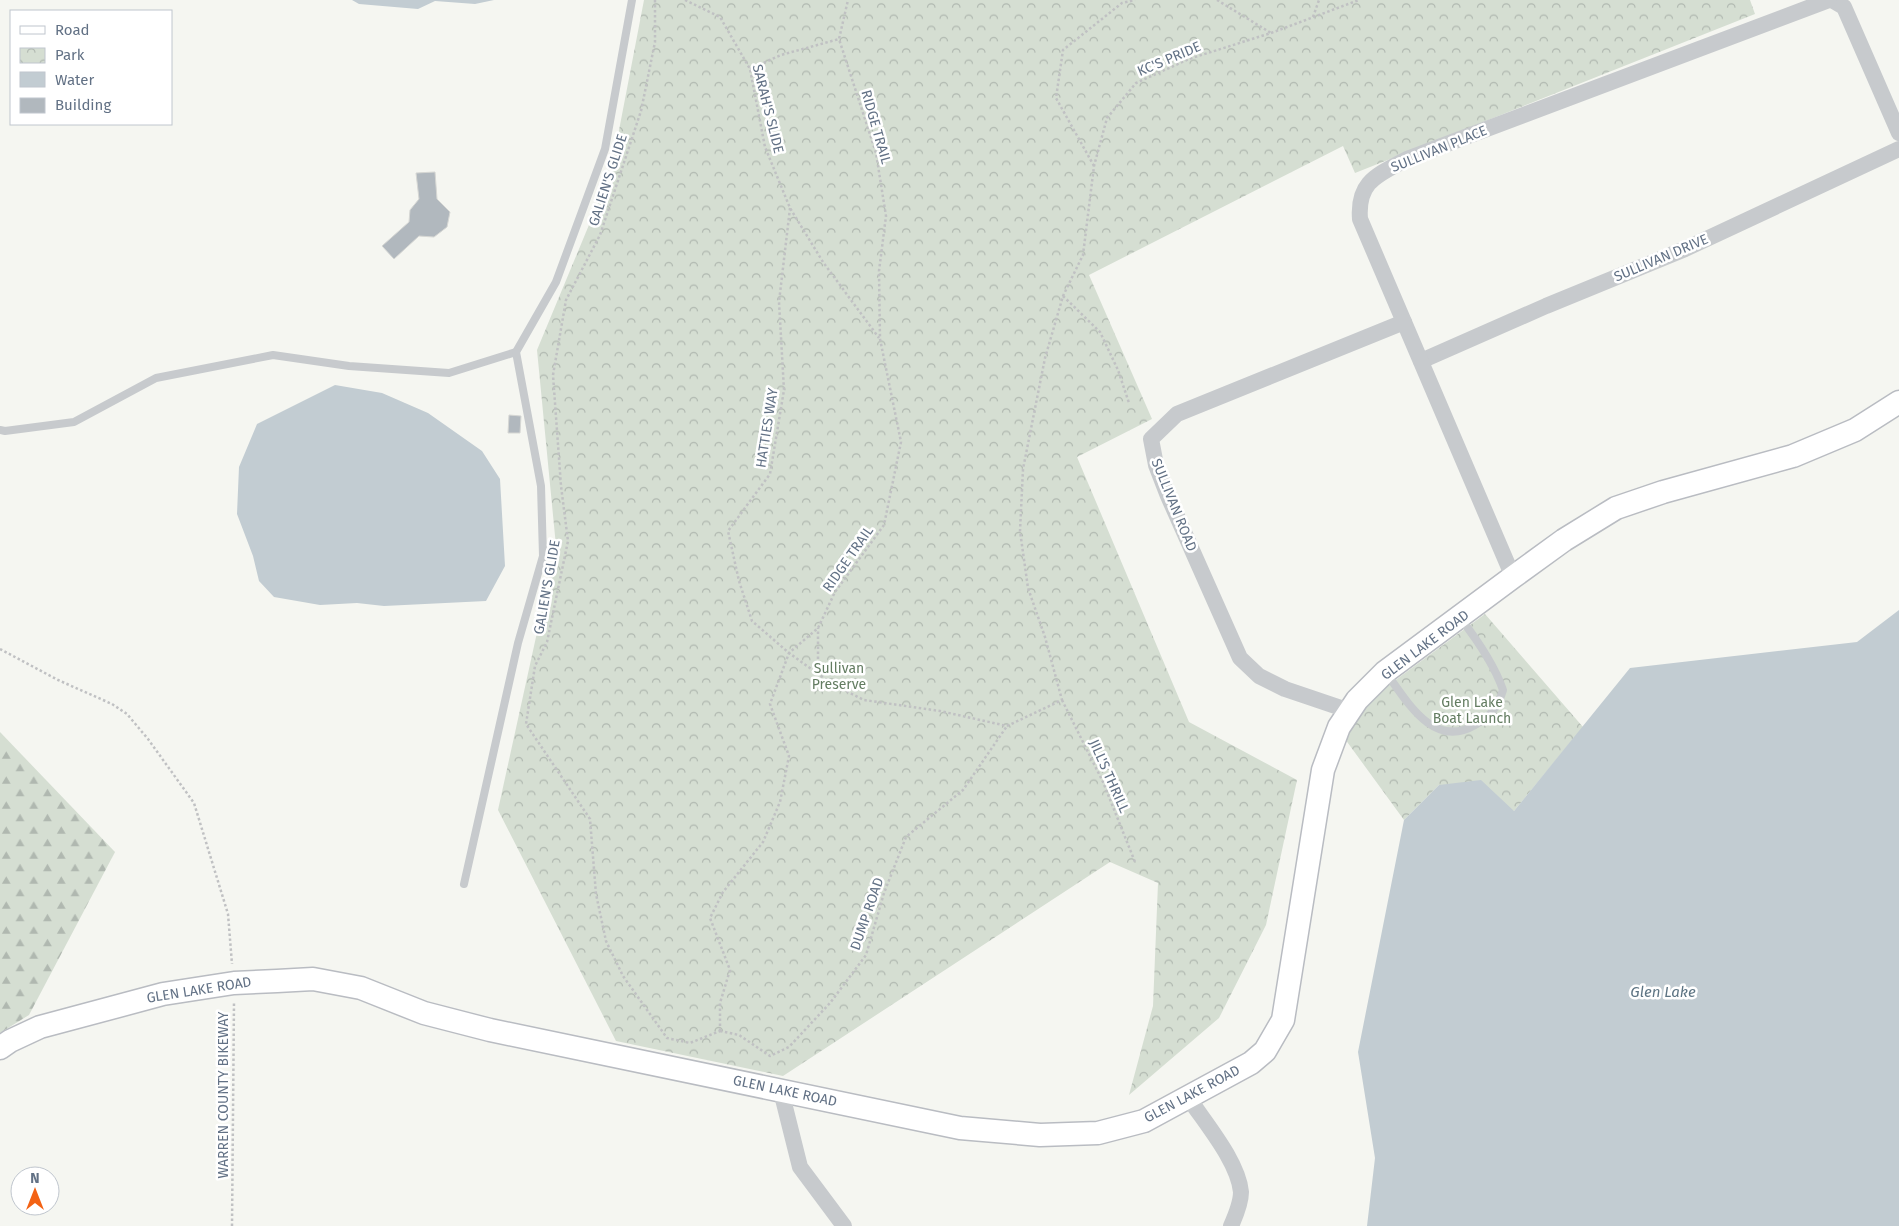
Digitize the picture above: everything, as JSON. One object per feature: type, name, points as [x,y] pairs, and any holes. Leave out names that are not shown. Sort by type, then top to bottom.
[{"type":"street","name":"SULLIVAN PLACE","points":[[1513,577],[1360,219],[1359,206],[1364,188],[1374,176],[1407,159],[1831,0],[1844,7],[1899,133]]},
{"type":"street","name":"SULLIVAN DRIVE","points":[[1421,362],[1546,306],[1685,249],[1899,149]]},
{"type":"street","name":"SULLIVAN ROAD","points":[[1350,711],[1285,689],[1259,676],[1240,658],[1168,496],[1156,465],[1151,440],[1177,414],[1404,322]]},
{"type":"street","name":"GLEN LAKE ROAD","points":[[0,1048],[10,1040],[40,1027],[90,1012],[163,994],[234,982],[313,980],[362,988],[424,1012],[490,1030],[960,1128],[1040,1135],[1098,1133],[1144,1120],[1251,1063],[1265,1050],[1283,1020],[1323,770],[1339,726],[1385,672],[1564,540],[1616,508],[1663,492],[1793,456],[1856,430],[1899,402]]},
{"type":"street","points":[[781,1090],[800,1167],[844,1226]]},
{"type":"street","points":[[1188,1097],[1225,1152],[1238,1179],[1241,1195],[1231,1226]]},
{"type":"lane","points":[[464,884],[518,643],[543,556],[541,486],[516,352],[556,282],[605,149],[632,0]]},
{"type":"lane","points":[[0,430],[5,431],[74,422],[156,378],[273,355],[348,366],[449,373],[516,352]]},
{"type":"lane","points":[[1385,672],[1415,711],[1430,725],[1451,734],[1467,730],[1481,722],[1493,712],[1503,690],[1498,676],[1478,641],[1460,618]]},
{"type":"path","name":"GALIEN'S GLIDE","points":[[655,0],[656,42],[641,111],[600,235],[566,300],[553,375],[561,486],[568,541],[547,642],[535,666],[526,724],[590,819],[596,894],[606,941],[623,976],[667,1038],[690,1043],[720,1031]]},
{"type":"path","name":"SARAH'S SLIDE","points":[[685,0],[720,18],[750,69],[765,146],[790,208],[823,262],[880,339]]},
{"type":"path","points":[[750,69],[781,55],[839,39],[848,0]]},
{"type":"path","points":[[1094,166],[1056,98],[1064,50],[1122,3],[1135,0]]},
{"type":"path","points":[[1217,0],[1271,33]]},
{"type":"path","points":[[1314,17],[1319,0]]},
{"type":"path","name":"KC'S PRIDE","points":[[1063,296],[1084,255],[1094,166],[1108,118],[1136,83],[1189,59],[1271,33],[1359,0]]},
{"type":"path","name":"RIDGE TRAIL","points":[[720,1031],[720,1003],[730,970],[710,918],[723,892],[763,842],[780,802],[790,756],[770,704],[789,653],[818,628],[835,592],[884,525],[901,442],[880,339],[879,271],[886,216],[876,153],[839,39]]},
{"type":"path","name":"HATTIES WAY","points":[[790,208],[779,302],[784,390],[770,474],[728,531],[739,580],[752,621],[789,653],[818,674],[864,700],[940,711],[1007,726]]},
{"type":"path","points":[[1063,296],[1100,332],[1118,370],[1129,403]]},
{"type":"path","name":"JILL'S THRILL","points":[[1063,296],[1045,358],[1023,469],[1020,531],[1028,588],[1045,637],[1062,700],[1103,782],[1135,862]]},
{"type":"path","points":[[818,628],[818,674]]},
{"type":"path","name":"WARREN COUNTY BIKEWAY","points":[[0,649],[58,680],[112,704],[127,714],[194,804],[228,914],[234,982],[232,1226]]},
{"type":"path","points":[[1007,726],[1062,700]]},
{"type":"path","name":"DUMP ROAD","points":[[720,1031],[740,1035],[770,1056],[789,1047],[830,1003],[866,955],[884,893],[906,837],[963,790],[1007,726]]},
{"type":"green space","name":"Sullivan Preserve","points":[[644,0],[1750,0],[1755,14],[1355,173],[1343,146],[1089,275],[1152,419],[1077,457],[1189,722],[1297,780],[1266,925],[1219,1018],[1129,1095],[1153,1006],[1158,883],[1110,862],[783,1076],[616,1041],[498,810],[556,546],[537,350],[611,172]]},
{"type":"green space","name":"Glen Lake Boat Launch","points":[[1485,614],[1583,727],[1514,811],[1439,785],[1404,820],[1345,739],[1352,719],[1378,693]]},
{"type":"green space","points":[[0,732],[115,852],[29,1015],[0,1033]]},
{"type":"water","points":[[352,0],[494,0],[475,4],[435,1],[418,9],[359,4]]},
{"type":"water","points":[[335,385],[382,393],[428,413],[482,451],[500,479],[505,566],[486,601],[384,606],[357,603],[320,605],[274,597],[259,581],[253,556],[237,514],[239,467],[257,424]]},
{"type":"water","name":"Glen Lake","points":[[1899,610],[1899,1226],[1367,1226],[1375,1158],[1358,1052],[1404,820],[1439,785],[1481,780],[1514,811],[1630,668],[1857,642]]},
{"type":"building","points":[[435,172],[437,199],[450,212],[447,227],[434,237],[419,236],[394,259],[382,246],[409,222],[410,210],[419,199],[416,173]]},
{"type":"building","points":[[509,415],[521,416],[520,433],[508,433]]}]
